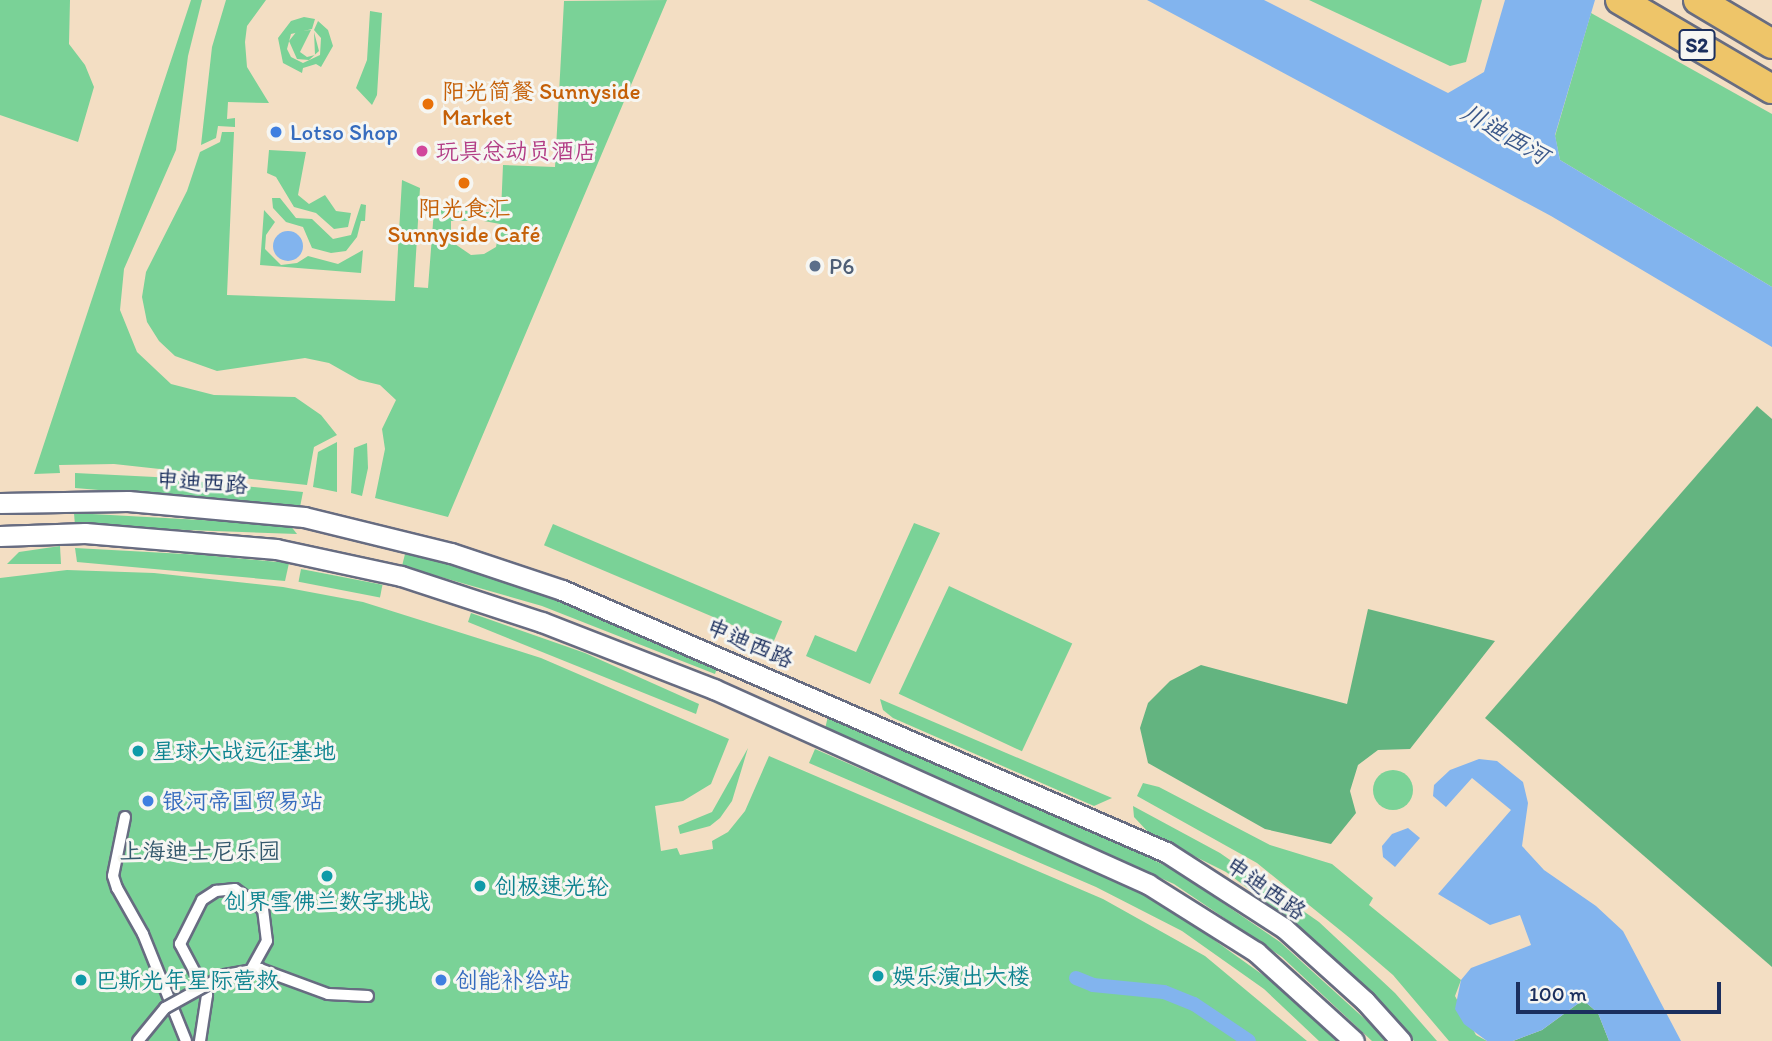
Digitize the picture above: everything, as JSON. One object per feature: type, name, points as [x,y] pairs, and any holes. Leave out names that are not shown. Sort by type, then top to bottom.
[{"type":"highway","name":"S2","points":[[1698,0],[1772,44]]},
{"type":"highway","name":"S2","points":[[1621,1],[1772,89]]},
{"type":"street","name":"申迪西路","points":[[0,503],[128,501],[293,515],[452,553],[562,590],[1166,852],[1284,928],[1338,975],[1401,1041]]},
{"type":"street","points":[[0,536],[85,533],[276,549],[401,576],[542,622],[707,686],[1148,884],[1256,952],[1354,1041]]},
{"type":"street","points":[[125,817],[113,876],[143,934],[186,1041]]},
{"type":"street","points":[[200,1041],[208,1012],[207,995],[180,944],[202,900],[216,891],[234,889],[263,909],[267,941],[251,970]]},
{"type":"street","points":[[138,1041],[164,1008],[225,975],[260,969],[328,994],[368,996]]},
{"type":"green space","points":[[0,0],[70,0],[69,44],[85,65],[94,87],[78,142],[0,115]]},
{"type":"green space","points":[[191,0],[202,0],[188,56],[176,150],[124,269],[120,310],[137,352],[171,384],[214,395],[295,397],[321,415],[337,435],[314,447],[307,485],[114,464],[59,465],[60,473],[34,474]]},
{"type":"green space","points":[[226,0],[266,0],[247,26],[245,42],[247,67],[269,103],[228,102],[227,119],[235,118],[235,127],[218,126],[216,138],[201,145],[212,47]]},
{"type":"green space","points":[[667,0],[448,517],[375,498],[385,449],[382,429],[396,400],[380,385],[359,380],[329,363],[305,358],[217,371],[175,356],[159,341],[147,322],[142,297],[146,272],[187,191],[200,152],[220,142],[222,132],[234,132],[227,295],[395,301],[402,180],[420,188],[414,287],[428,288],[434,210],[470,211],[470,221],[451,221],[451,232],[455,244],[471,255],[484,254],[496,247],[500,224],[484,221],[486,212],[501,212],[503,165],[555,167],[564,1]]},
{"type":"green space","points":[[1309,0],[1482,0],[1466,62],[1450,66]]},
{"type":"green space","points":[[370,11],[382,13],[377,95],[372,105],[356,88],[367,60]]},
{"type":"green space","points":[[1591,13],[1772,114],[1772,287],[1560,160],[1555,136]]},
{"type":"green space","points":[[304,17],[315,19],[312,29],[291,34],[287,49],[291,57],[303,63],[320,55],[321,38],[314,30],[318,21],[328,30],[333,46],[321,67],[316,64],[303,68],[302,73],[283,63],[278,38],[291,21]]},
{"type":"green space","points":[[311,30],[300,52],[307,57],[314,55],[309,60],[297,59],[289,41],[297,31]]},
{"type":"green space","points":[[314,32],[319,51],[315,55]]},
{"type":"green space","points":[[269,150],[306,152],[298,195],[309,204],[325,195],[336,211],[351,213],[348,227],[334,229],[316,213],[294,207],[276,177],[267,173]]},
{"type":"green space","points":[[272,198],[280,198],[296,218],[312,219],[333,239],[351,235],[361,204],[366,205],[365,221],[361,221],[357,237],[346,251],[331,253],[312,248],[303,227],[286,222],[273,208]]},
{"type":"green space","points":[[264,210],[275,222],[266,235],[265,249],[281,265],[297,263],[308,256],[338,264],[363,250],[361,273],[260,265]]},
{"type":"green space","points":[[1757,406],[1772,419],[1772,967],[1485,718]]},
{"type":"green space","points":[[337,442],[337,492],[313,487],[318,452]]},
{"type":"green space","points":[[367,443],[368,468],[362,496],[351,493],[354,448]]},
{"type":"green space","points":[[75,473],[155,477],[303,492],[300,507],[75,488]]},
{"type":"green space","points":[[74,513],[290,525],[297,534],[75,526]]},
{"type":"green space","points":[[914,523],[940,533],[870,684],[806,656],[815,635],[856,652]]},
{"type":"green space","points":[[553,524],[782,621],[773,642],[544,545]]},
{"type":"green space","points":[[60,546],[61,564],[7,564],[19,552]]},
{"type":"green space","points":[[75,548],[289,563],[285,581],[77,562]]},
{"type":"green space","points":[[405,554],[464,567],[574,607],[717,668],[715,674],[542,606],[402,566]]},
{"type":"green space","points":[[301,569],[382,585],[380,598],[299,582]]},
{"type":"green space","name":"上海迪士尼乐园","points":[[67,570],[154,573],[283,587],[363,602],[541,658],[729,739],[711,784],[683,801],[655,806],[661,851],[677,848],[680,855],[713,849],[712,841],[728,832],[745,811],[769,756],[1103,899],[1205,956],[1307,1041],[0,1041],[0,578]]},
{"type":"green space","points":[[949,586],[1072,643],[1022,751],[899,694]]},
{"type":"green space","points":[[1368,609],[1495,641],[1410,749],[1378,750],[1358,765],[1350,791],[1356,813],[1331,844],[1265,829],[1148,763],[1140,728],[1148,703],[1170,681],[1201,665],[1347,704]]},
{"type":"green space","points":[[471,613],[585,653],[699,704],[696,714],[468,622]]},
{"type":"green space","points":[[880,699],[1112,798],[1094,806],[893,718],[883,710]]},
{"type":"green space","points":[[828,716],[1078,823],[1174,870],[1280,942],[1389,1041],[1372,1041],[1282,957],[1174,884],[825,729]]},
{"type":"green space","points":[[748,748],[732,801],[720,818],[710,826],[680,834],[678,826],[712,812]]},
{"type":"green space","points":[[815,749],[1129,886],[1168,907],[1288,993],[1340,1041],[1319,1041],[1264,989],[1182,931],[1096,887],[809,763]]},
{"type":"green space","points":[[1393,770],[1401,771],[1407,776],[1412,782],[1412,798],[1407,804],[1401,809],[1393,810],[1385,809],[1379,804],[1374,798],[1373,790],[1374,782],[1379,776],[1385,771]]},
{"type":"green space","points":[[1143,783],[1159,787],[1270,845],[1332,864],[1373,898],[1369,905],[1461,980],[1455,996],[1476,1035],[1487,1041],[1449,1041],[1393,975],[1351,939],[1257,863],[1137,796]]},
{"type":"green space","points":[[1133,806],[1220,853],[1319,922],[1395,993],[1437,1041],[1414,1041],[1306,932],[1226,872],[1150,834],[1134,817]]},
{"type":"green space","points":[[1583,1000],[1598,1013],[1609,1041],[1513,1041],[1542,1030]]},
{"type":"water","name":"川迪西河","points":[[1147,0],[1264,0],[1448,93],[1484,72],[1505,0],[1595,0],[1555,135],[1560,160],[1772,287],[1772,347],[1551,216]]},
{"type":"water","points":[[288,231],[299,235],[303,246],[299,257],[288,261],[277,257],[273,246],[277,235]]},
{"type":"water","points":[[1479,759],[1497,761],[1523,782],[1528,803],[1522,846],[1544,870],[1596,906],[1623,931],[1681,1041],[1609,1041],[1598,1013],[1583,1000],[1542,1030],[1513,1041],[1487,1041],[1464,1024],[1455,1009],[1461,980],[1471,968],[1531,945],[1520,915],[1490,925],[1438,894],[1511,810],[1472,778],[1446,807],[1433,796],[1434,785],[1450,770]]},
{"type":"water","points":[[1408,828],[1420,838],[1395,867],[1383,857],[1382,846],[1392,834]]},
{"type":"waterway","points":[[1076,978],[1093,985],[1164,992],[1194,1004],[1249,1041]]},
{"type":"place","name":"阳光简餐 Sunnyside Market","points":[[428,104]]},
{"type":"place","name":"Lotso Shop","points":[[276,132]]},
{"type":"place","name":"玩具总动员酒店","points":[[422,151]]},
{"type":"place","name":"阳光食汇 Sunnyside Café","points":[[464,183]]},
{"type":"place","name":"P6","points":[[815,266]]},
{"type":"place","name":"星球大战远征基地","points":[[138,751]]},
{"type":"place","name":"银河帝国贸易站","points":[[148,801]]},
{"type":"place","name":"创界雪佛兰数字挑战","points":[[327,876]]},
{"type":"place","name":"创极速光轮","points":[[480,886]]},
{"type":"place","name":"娱乐演出大楼","points":[[878,976]]},
{"type":"place","name":"巴斯光年星际营救","points":[[81,980]]},
{"type":"place","name":"创能补给站","points":[[441,980]]}]
